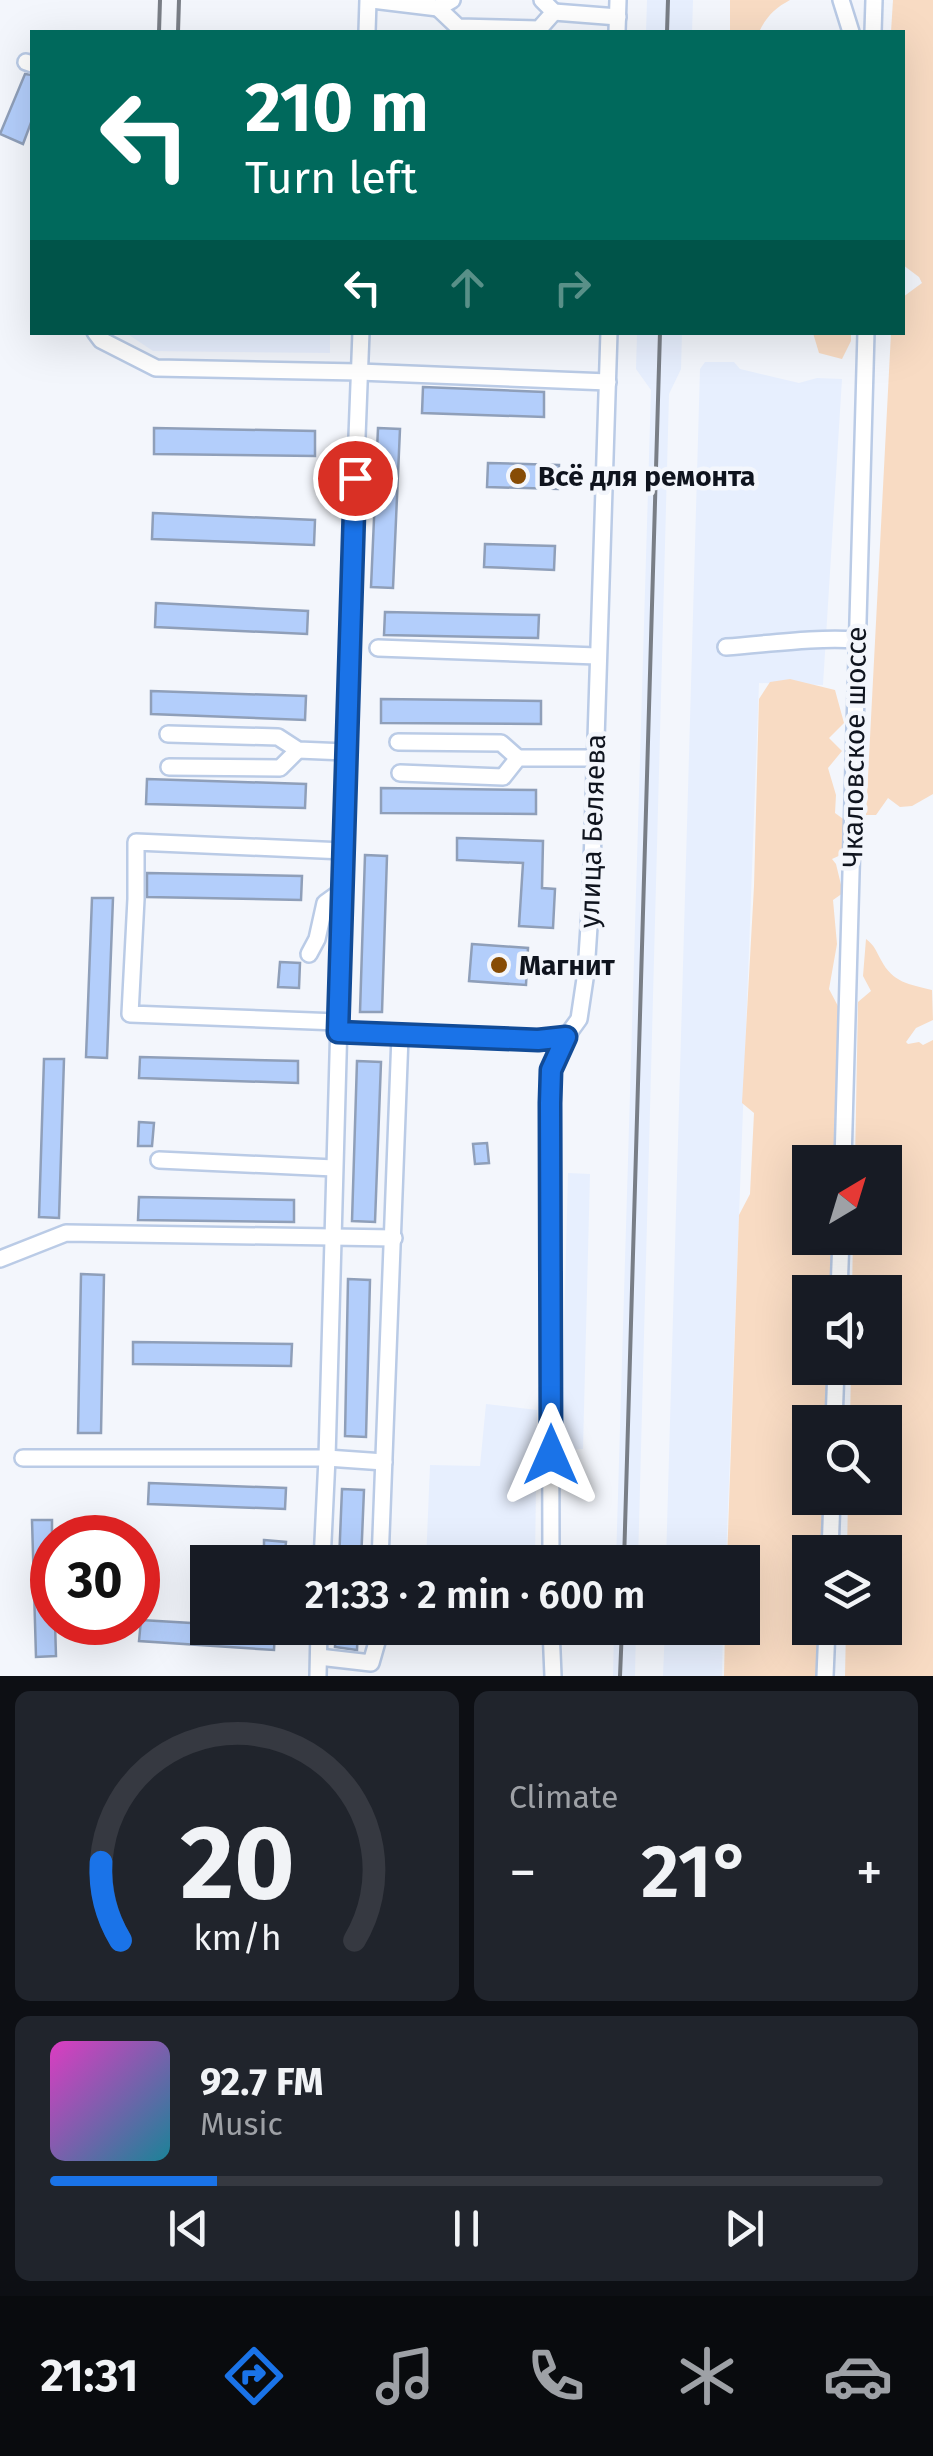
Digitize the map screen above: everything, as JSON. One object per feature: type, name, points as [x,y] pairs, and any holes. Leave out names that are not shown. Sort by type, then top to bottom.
[{"type":"street","points":[[367,30],[370,0],[445,4],[458,26],[539,28],[548,6],[618,16]]},
{"type":"street","points":[[841,0],[850,30]]},
{"type":"street","points":[[872,30],[874,0]]},
{"type":"street","points":[[97,335],[156,368],[608,382]]},
{"type":"street","points":[[323,1545],[360,335]]},
{"type":"street","name":"улица Беляева","points":[[551,1545],[551,1070],[579,1019],[586,972],[608,335]]},
{"type":"street","name":"Чкаловское шоссе","points":[[843,1145],[866,335]]},
{"type":"street","points":[[726,646],[825,638],[857,640]]},
{"type":"street","points":[[378,648],[596,656]]},
{"type":"street","points":[[168,734],[278,737],[298,750],[346,752]]},
{"type":"street","points":[[398,742],[501,744],[518,758],[595,758]]},
{"type":"street","points":[[169,767],[280,768],[298,750]]},
{"type":"street","points":[[400,774],[503,777],[518,758]]},
{"type":"street","points":[[344,851],[136,842],[130,1014],[338,1027],[517,1046],[566,1037]]},
{"type":"street","points":[[308,954],[317,939],[325,904],[342,890]]},
{"type":"street","points":[[381,1545],[400,1036]]},
{"type":"street","points":[[159,1160],[334,1168]]},
{"type":"street","points":[[0,1259],[66,1233],[394,1238]]},
{"type":"street","points":[[23,1458],[328,1458],[384,1462]]},
{"type":"street","points":[[318,1676],[319,1645]]},
{"type":"street","points":[[319,1656],[371,1663],[377,1645]]},
{"type":"street","points":[[552,1645],[554,1676]]},
{"type":"street","points":[[825,1676],[826,1645]]},
{"type":"shaded area","points":[[647,0],[693,0],[692,30],[646,30]]},
{"type":"shaded area","points":[[730,0],[790,0],[771,13],[760,30],[730,30]]},
{"type":"shaded area","points":[[893,0],[933,0],[933,794],[912,806],[900,807],[888,798],[876,815],[866,815],[891,335],[905,335],[905,296],[922,283],[905,266],[905,30],[891,30]]},
{"type":"shaded area","points":[[129,335],[330,335],[330,353],[153,351]]},
{"type":"shaded area","points":[[637,335],[682,335],[681,369],[669,394],[638,1545],[617,1545],[651,390],[636,369]]},
{"type":"shaded area","points":[[814,335],[851,335],[842,359],[819,353]]},
{"type":"shaded area","points":[[705,362],[734,362],[740,369],[799,383],[817,378],[842,379],[823,685],[759,683],[727,1545],[666,1545],[700,369]]},
{"type":"shaded area","points":[[790,679],[835,690],[844,723],[829,738],[842,751],[828,768],[836,795],[835,813],[846,821],[845,853],[832,859],[843,893],[833,900],[837,944],[829,989],[840,1010],[836,1145],[792,1145],[792,1255],[832,1255],[831,1275],[792,1275],[792,1385],[826,1385],[826,1405],[792,1405],[792,1515],[824,1515],[823,1535],[792,1535],[792,1645],[821,1645],[821,1676],[724,1676],[725,1645],[760,1645],[760,1545],[728,1545],[739,1215],[750,1194],[754,1113],[742,1103],[759,699],[770,682]]},
{"type":"shaded area","points":[[866,939],[896,978],[932,990],[933,1020],[916,1028],[906,1042],[923,1045],[933,1040],[933,1676],[845,1676],[846,1645],[902,1645],[902,1535],[847,1535],[848,1515],[902,1515],[902,1405],[850,1405],[851,1385],[902,1385],[902,1275],[852,1275],[853,1255],[902,1255],[902,1145],[855,1145],[858,1002],[871,991],[863,976]]},
{"type":"shaded area","points":[[568,1173],[590,1174],[583,1449],[561,1450]]},
{"type":"shaded area","points":[[486,1404],[537,1410],[535,1545],[427,1545],[430,1465],[480,1466]]},
{"type":"shaded area","points":[[614,1645],[636,1645],[635,1676],[613,1676]]},
{"type":"shaded area","points":[[664,1645],[723,1645],[722,1676],[663,1676]]},
{"type":"building","points":[[25,74],[30,75],[30,125],[23,144],[0,134]]},
{"type":"building","points":[[423,387],[544,392],[544,417],[422,413]]},
{"type":"building","points":[[154,428],[315,431],[315,456],[154,454]]},
{"type":"building","points":[[378,428],[400,429],[393,588],[371,587]]},
{"type":"building","points":[[488,463],[559,465],[558,489],[487,487]]},
{"type":"building","points":[[153,513],[315,520],[314,545],[152,539]]},
{"type":"building","points":[[485,544],[555,546],[554,570],[484,567]]},
{"type":"building","points":[[156,603],[308,611],[307,634],[155,627]]},
{"type":"building","points":[[385,612],[539,615],[538,638],[384,635]]},
{"type":"building","points":[[151,691],[306,696],[305,720],[151,714]]},
{"type":"building","points":[[381,699],[541,701],[541,724],[381,723]]},
{"type":"building","points":[[147,779],[306,784],[305,808],[146,804]]},
{"type":"building","points":[[381,788],[536,790],[536,814],[381,813]]},
{"type":"building","points":[[457,838],[543,841],[542,888],[555,889],[553,928],[519,926],[523,863],[457,860]]},
{"type":"building","points":[[365,855],[387,856],[382,1012],[360,1012]]},
{"type":"building","points":[[147,873],[302,876],[301,900],[147,897]]},
{"type":"building","points":[[92,898],[113,898],[107,1058],[86,1057]]},
{"type":"building","name":"Магнит","points":[[472,944],[528,948],[526,985],[469,981]]},
{"type":"building","points":[[280,962],[300,963],[299,988],[278,987]]},
{"type":"building","points":[[140,1057],[298,1061],[298,1083],[139,1078]]},
{"type":"building","points":[[44,1059],[64,1059],[59,1218],[39,1217]]},
{"type":"building","points":[[357,1061],[381,1062],[375,1222],[352,1221]]},
{"type":"building","points":[[139,1122],[154,1123],[152,1146],[138,1146]]},
{"type":"building","points":[[487,1143],[489,1163],[475,1164],[473,1144]]},
{"type":"building","points":[[139,1197],[294,1200],[294,1222],[138,1220]]},
{"type":"building","points":[[81,1274],[104,1275],[101,1433],[78,1433]]},
{"type":"building","points":[[348,1279],[370,1280],[366,1437],[345,1436]]},
{"type":"building","points":[[133,1342],[292,1344],[291,1366],[133,1364]]},
{"type":"building","points":[[149,1483],[286,1488],[285,1509],[148,1504]]},
{"type":"building","points":[[342,1489],[364,1490],[362,1545],[340,1545]]},
{"type":"building","points":[[264,1540],[286,1542],[286,1545],[264,1545]]},
{"type":"building","points":[[160,1621],[190,1623],[190,1644],[160,1642]]},
{"type":"building","points":[[36,1645],[56,1645],[56,1656],[36,1657]]},
{"type":"building","points":[[199,1645],[274,1645],[274,1650]]},
{"type":"building","points":[[335,1645],[357,1645],[357,1650]]},
{"type":"railway","points":[[159,30],[160,0]]},
{"type":"railway","points":[[178,30],[179,0]]},
{"type":"railway","points":[[667,30],[668,0]]},
{"type":"railway","points":[[624,1545],[660,335]]},
{"type":"railway","points":[[620,1676],[621,1645]]},
{"type":"place","name":"Всё для ремонта","points":[[518,476]]},
{"type":"place","name":"Магнит","points":[[499,965]]},
{"type":"route","points":[[355,478],[338,1032],[538,1040],[566,1037],[551,1070],[551,1455]]}]
